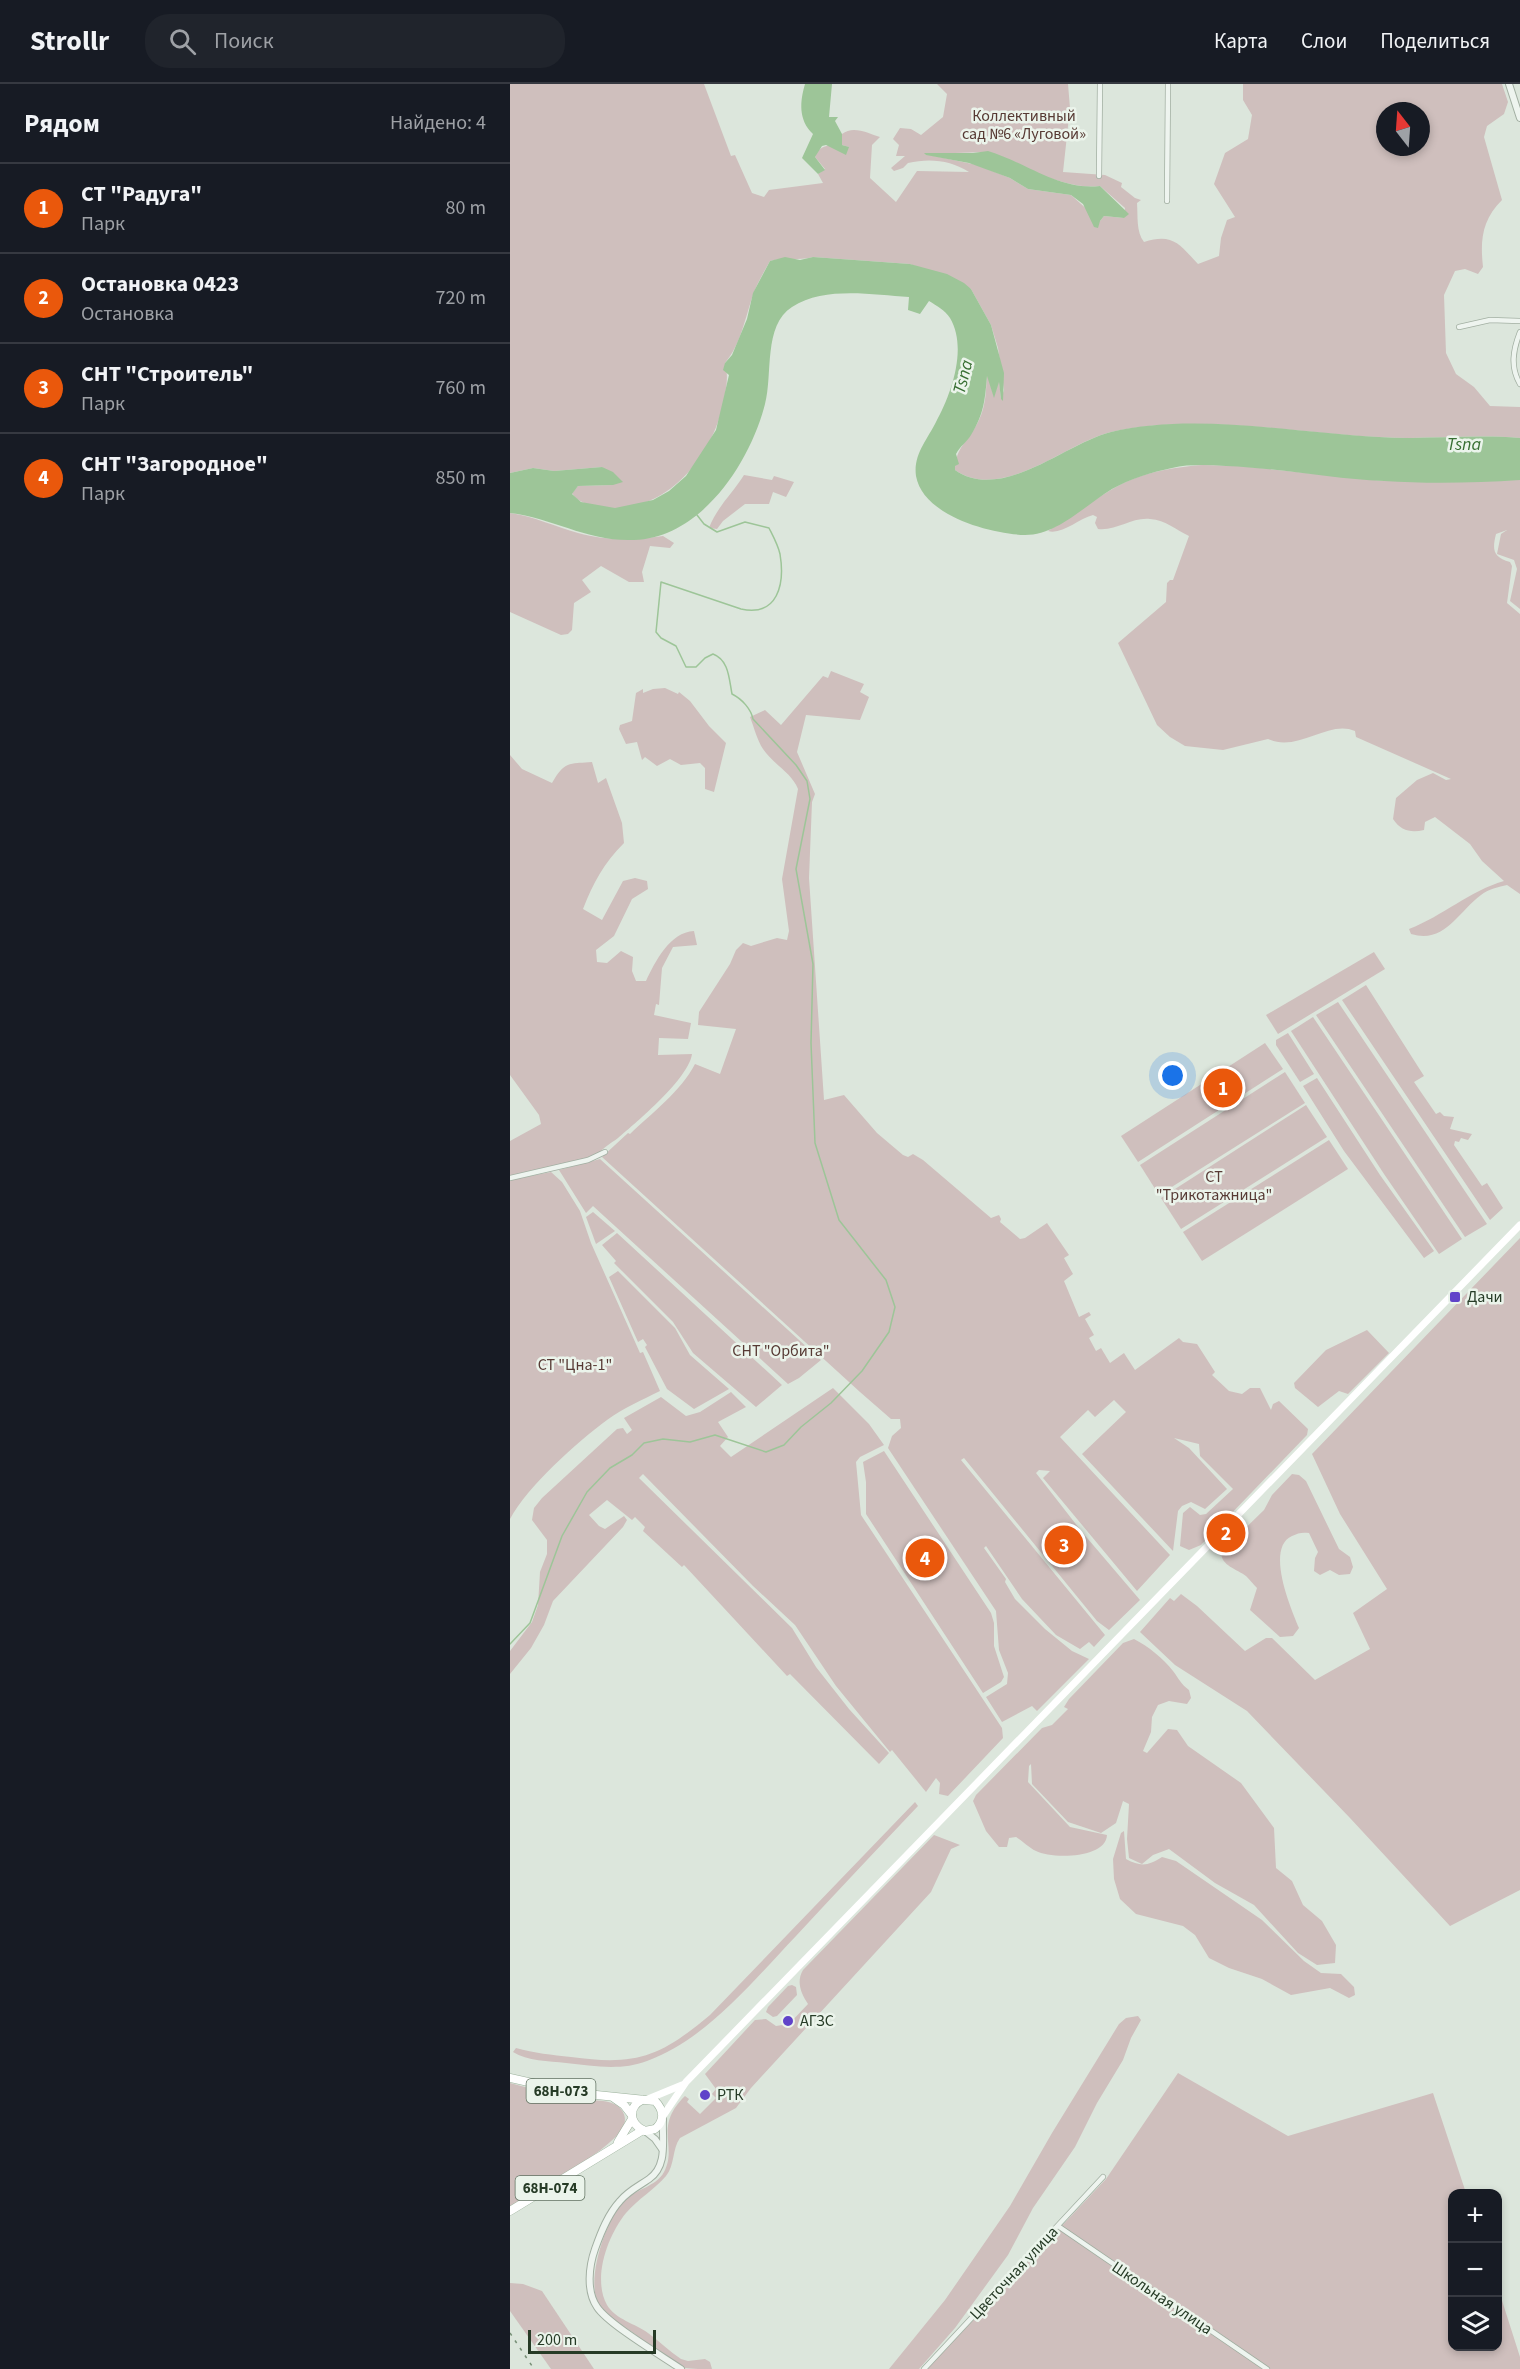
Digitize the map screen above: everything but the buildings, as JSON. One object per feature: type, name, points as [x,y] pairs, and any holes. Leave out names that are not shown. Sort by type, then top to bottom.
[{"type":"main road","name":"68Н-073","points":[[612,2098],[622,2103],[638,2128],[650,2130],[658,2126],[686,2082],[1520,1225]]},
{"type":"main road","name":"68Н-073","points":[[510,2078],[551,2089],[612,2098],[646,2099],[672,2090],[686,2082]]},
{"type":"main road","points":[[632,2117],[635,2105],[646,2099],[659,2105],[663,2116]]},
{"type":"main road","name":"68Н-074","points":[[613,2148],[625,2134],[632,2117]]},
{"type":"main road","name":"68Н-074","points":[[510,2211],[644,2130]]},
{"type":"street","points":[[1099,176],[1100,84]]},
{"type":"street","points":[[1167,201],[1168,84]]},
{"type":"street","points":[[1509,84],[1520,118]]},
{"type":"street","points":[[1459,327],[1490,320],[1520,321]]},
{"type":"street","points":[[1520,332],[1513,363],[1514,374],[1520,384]]},
{"type":"street","points":[[510,1178],[588,1160],[605,1152]]},
{"type":"street","points":[[663,2116],[662,2163],[658,2171],[620,2200],[605,2223],[592,2258],[591,2287],[595,2305],[605,2317],[681,2369]]},
{"type":"street","points":[[644,2130],[655,2139],[662,2150]]},
{"type":"street","name":"Цветочная улица","points":[[924,2369],[1103,2177]]},
{"type":"street","name":"Школьная улица","points":[[1058,2226],[1267,2369]]},
{"type":"green space","name":"Коллективный сад №6 «Луговой»","points":[[510,84],[704,84],[731,156],[735,155],[752,193],[764,197],[769,190],[823,183],[818,174],[825,169],[815,157],[818,152],[829,146],[849,147],[842,145],[842,134],[846,131],[866,132],[880,137],[872,145],[870,178],[896,202],[917,171],[969,172],[955,165],[932,160],[908,163],[903,168],[894,171],[891,168],[905,156],[896,156],[899,145],[893,139],[900,128],[911,129],[921,135],[943,117],[947,94],[937,84],[1068,84],[1070,108],[1063,172],[1105,175],[1122,183],[1121,187],[1141,200],[1137,203],[1138,224],[1144,242],[1162,239],[1175,242],[1198,264],[1219,256],[1221,238],[1227,220],[1235,217],[1214,184],[1225,153],[1248,139],[1252,115],[1243,100],[1243,84],[1502,84],[1508,102],[1504,114],[1487,126],[1484,137],[1502,200],[1486,223],[1482,239],[1483,267],[1478,274],[1465,269],[1455,271],[1444,295],[1446,353],[1456,374],[1474,387],[1490,406],[1520,407],[1520,438],[1379,437],[1244,426],[1176,424],[1111,432],[1093,438],[1034,468],[993,480],[974,478],[955,470],[957,455],[981,414],[987,374],[994,396],[999,380],[1001,399],[1004,390],[998,348],[991,325],[971,289],[910,264],[813,257],[770,261],[755,291],[739,339],[725,363],[726,388],[717,425],[707,446],[679,482],[661,495],[641,504],[619,508],[596,506],[579,501],[572,493],[578,486],[613,485],[602,467],[554,471],[533,468],[510,473]],"holes":[[[986,152],[1057,181],[1100,186],[1125,208],[1124,218],[1104,216],[1100,221],[1071,195],[1028,189],[1010,178],[977,165],[925,154]]]},
{"type":"green space","points":[[1202,465],[1240,466],[1384,481],[1520,480],[1520,609],[1510,601],[1517,569],[1514,560],[1497,554],[1501,534],[1507,530],[1496,534],[1494,549],[1497,555],[1500,558],[1510,562],[1512,566],[1507,603],[1520,614],[1520,894],[1507,885],[1490,890],[1472,902],[1442,931],[1423,936],[1411,934],[1409,929],[1479,891],[1504,881],[1482,861],[1470,844],[1435,817],[1425,822],[1424,830],[1415,831],[1403,829],[1393,819],[1396,798],[1417,780],[1433,773],[1446,780],[1451,779],[1356,737],[1355,731],[1345,728],[1291,742],[1268,739],[1223,750],[1185,746],[1170,737],[1157,725],[1118,643],[1166,602],[1167,583],[1173,580],[1189,536],[1166,523],[1150,519],[1098,529],[1095,523],[1097,517],[1093,515],[1059,531],[1048,531],[1097,498],[1128,481],[1164,470]]},
{"type":"green space","points":[[744,475],[772,480],[774,476],[794,482],[786,497],[773,492],[769,504],[745,504],[723,521],[717,529],[709,528],[720,507]]},
{"type":"green space","points":[[510,513],[589,536],[620,539],[663,536],[674,543],[670,548],[650,546],[642,572],[644,582],[629,582],[601,566],[582,580],[591,592],[574,603],[572,630],[568,634],[561,635],[510,612]]},
{"type":"green space","points":[[831,671],[864,684],[860,692],[869,697],[860,720],[806,715],[797,752],[815,794],[812,802],[809,878],[824,1100],[844,1095],[877,1133],[903,1155],[908,1157],[913,1154],[923,1160],[991,1218],[999,1215],[1000,1222],[1020,1239],[1047,1223],[1069,1255],[1064,1258],[1073,1274],[1064,1281],[1079,1317],[1089,1312],[1091,1315],[1085,1319],[1094,1335],[1089,1338],[1096,1351],[1101,1348],[1110,1363],[1124,1353],[1135,1370],[1179,1338],[1183,1342],[1197,1344],[1215,1372],[1212,1375],[1229,1391],[1242,1394],[1250,1388],[1260,1388],[1271,1410],[1273,1404],[1279,1401],[1308,1429],[1307,1435],[1201,1545],[1189,1550],[1180,1546],[1183,1513],[1190,1507],[1200,1515],[1206,1514],[1233,1489],[1200,1456],[1199,1444],[1174,1438],[1189,1448],[1227,1489],[1205,1509],[1191,1502],[1182,1506],[1178,1511],[1173,1551],[1082,1454],[1126,1412],[1114,1400],[1095,1417],[1088,1410],[1060,1437],[1170,1555],[1137,1591],[1043,1478],[1050,1471],[1039,1470],[1036,1473],[1140,1600],[1109,1630],[1097,1621],[964,1458],[961,1460],[1105,1635],[1094,1647],[1089,1642],[1080,1649],[1056,1635],[1022,1599],[986,1546],[984,1548],[1006,1579],[1005,1582],[1015,1599],[1045,1629],[1072,1651],[1089,1659],[1037,1711],[1032,1706],[1002,1722],[986,1697],[1007,1684],[1008,1673],[999,1650],[996,1611],[888,1448],[892,1436],[901,1428],[900,1419],[891,1419],[860,1392],[602,1157],[666,1101],[695,1064],[720,1074],[736,1029],[698,1025],[699,1012],[730,964],[736,950],[743,943],[751,946],[777,938],[787,940],[789,931],[782,879],[798,789],[791,778],[763,749],[750,717],[765,710],[781,725],[823,676],[828,678]]},
{"type":"green space","points":[[665,688],[678,694],[679,692],[690,701],[709,726],[726,743],[714,792],[705,789],[705,768],[700,763],[681,765],[670,759],[657,766],[645,757],[642,760],[637,742],[626,744],[619,729],[620,725],[632,721],[636,693],[643,689],[643,693]]},
{"type":"green space","points":[[510,755],[522,769],[552,783],[564,767],[577,763],[592,762],[598,783],[606,778],[622,823],[624,843],[600,874],[583,909],[602,920],[623,881],[635,878],[647,881],[648,889],[632,899],[614,936],[596,950],[597,962],[607,963],[621,951],[633,957],[632,971],[636,981],[646,981],[664,949],[678,937],[694,931],[697,945],[673,947],[662,968],[659,1005],[656,1004],[654,1015],[691,1023],[688,1039],[659,1038],[658,1055],[692,1054],[682,1075],[649,1111],[597,1156],[510,1176],[510,1141],[541,1124],[539,1115],[510,1075]]},
{"type":"green space","points":[[1374,952],[1385,969],[1278,1034],[1266,1015]]},
{"type":"green space","points":[[1366,985],[1424,1076],[1414,1082],[1436,1114],[1440,1112],[1444,1116],[1454,1117],[1450,1129],[1472,1134],[1468,1140],[1461,1138],[1459,1142],[1455,1141],[1454,1145],[1482,1186],[1487,1183],[1503,1208],[1490,1220],[1342,1000]]},
{"type":"green space","points":[[1338,1002],[1487,1224],[1465,1237],[1316,1015]]},
{"type":"green space","points":[[1313,1017],[1462,1239],[1439,1254],[1291,1031]]},
{"type":"green space","points":[[1288,1033],[1314,1074],[1300,1082],[1276,1045],[1276,1040]]},
{"type":"green space","points":[[1265,1043],[1283,1069],[1138,1162],[1121,1136]]},
{"type":"green space","name":"СТ \"Трикотажница\"","points":[[1285,1072],[1305,1103],[1159,1195],[1140,1165]]},
{"type":"green space","points":[[1317,1078],[1380,1175],[1434,1251],[1424,1258],[1344,1151],[1303,1086]]},
{"type":"green space","name":"СТ \"Трикотажница\"","points":[[1306,1105],[1327,1137],[1181,1229],[1161,1198]]},
{"type":"green space","name":"СТ \"Трикотажница\"","points":[[1329,1140],[1348,1169],[1202,1261],[1183,1232]]},
{"type":"green space","name":"CНТ \"Орбита\"","points":[[600,1159],[821,1360],[788,1384],[593,1206],[586,1213],[559,1170]]},
{"type":"green space","name":"СТ \"Цна-1\"","points":[[551,1172],[562,1182],[580,1211],[591,1243],[640,1353],[643,1352],[660,1391],[613,1416],[581,1441],[540,1479],[510,1519],[510,1180]]},
{"type":"green space","points":[[593,1212],[615,1231],[596,1244],[586,1217]]},
{"type":"green space","name":"CНТ \"Орбита\"","points":[[617,1233],[782,1385],[756,1407],[693,1353],[673,1322],[614,1263],[616,1261],[602,1245]]},
{"type":"green space","points":[[1520,1238],[1520,1890],[1450,1926],[1247,1711],[1175,1665],[1140,1632],[1170,1598],[1174,1601],[1181,1594],[1245,1651],[1266,1638],[1272,1638],[1315,1680],[1370,1649],[1353,1613],[1387,1589],[1340,1514],[1312,1454]]},
{"type":"green space","name":"CНТ \"Орбита\"","points":[[618,1271],[675,1328],[690,1355],[729,1389],[694,1409],[667,1389],[645,1347],[647,1345],[643,1339],[638,1342],[609,1277]]},
{"type":"green space","points":[[1367,1330],[1389,1353],[1348,1394],[1339,1391],[1318,1407],[1295,1388],[1294,1383],[1326,1350]]},
{"type":"green space","points":[[833,1388],[869,1424],[884,1445],[860,1457],[856,1462],[861,1515],[1002,1728],[1003,1738],[948,1796],[939,1794],[940,1783],[936,1778],[926,1792],[836,1686],[795,1625],[753,1586],[643,1474],[639,1478],[792,1628],[816,1667],[849,1709],[889,1753],[879,1764],[790,1674],[787,1676],[684,1565],[682,1567],[643,1531],[645,1527],[635,1517],[632,1520],[607,1500],[589,1515],[599,1526],[605,1529],[624,1516],[627,1520],[553,1601],[544,1625],[531,1648],[510,1674],[510,1651],[532,1622],[538,1605],[540,1572],[547,1554],[547,1540],[532,1520],[534,1508],[617,1429],[623,1428],[627,1434],[632,1430],[624,1418],[661,1397],[686,1416],[700,1412],[731,1392],[746,1407],[718,1422],[728,1437],[720,1446],[731,1457]]},
{"type":"green space","points":[[884,1451],[991,1613],[994,1623],[994,1646],[1004,1677],[1001,1682],[983,1693],[866,1514],[866,1482],[863,1462]]},
{"type":"green space","points":[[1292,1474],[1299,1475],[1306,1481],[1339,1549],[1350,1557],[1353,1567],[1350,1574],[1339,1575],[1330,1570],[1320,1575],[1314,1571],[1318,1552],[1309,1533],[1296,1534],[1284,1543],[1280,1565],[1282,1579],[1299,1628],[1293,1636],[1280,1637],[1250,1610],[1257,1588],[1246,1576],[1224,1561],[1221,1552],[1264,1510],[1272,1495]]},
{"type":"green space","points":[[1134,1639],[1165,1662],[1189,1690],[1191,1698],[1187,1704],[1169,1701],[1158,1705],[1152,1717],[1151,1732],[1143,1751],[1147,1753],[1168,1729],[1177,1730],[1188,1746],[1241,1783],[1274,1828],[1276,1868],[1292,1881],[1303,1905],[1322,1921],[1336,1945],[1335,1963],[1317,1965],[1298,1953],[1254,1905],[1215,1883],[1169,1849],[1153,1855],[1142,1864],[1129,1858],[1127,1839],[1129,1804],[1123,1801],[1116,1823],[1101,1833],[1068,1822],[1032,1784],[1031,1764],[1028,1782],[1070,1827],[1107,1835],[1104,1843],[1098,1849],[1077,1855],[1043,1854],[1016,1837],[1009,1838],[1007,1847],[999,1847],[986,1831],[973,1801],[976,1795],[1042,1728],[1052,1725],[1068,1709],[1064,1707],[1069,1699],[1123,1643]]},
{"type":"green space","points":[[915,1802],[918,1806],[746,1990],[690,2039],[647,2061],[617,2067],[538,2060],[513,2052],[516,2048],[594,2060],[630,2059],[646,2055],[676,2041],[710,2015]]},
{"type":"green space","points":[[1124,1831],[1126,1859],[1140,1864],[1148,1864],[1162,1857],[1176,1861],[1262,1920],[1304,1961],[1321,1973],[1341,1974],[1354,1987],[1355,1995],[1349,1998],[1330,1988],[1291,1995],[1262,1979],[1229,1968],[1209,1958],[1195,1935],[1183,1926],[1136,1914],[1120,1899],[1114,1879],[1113,1859],[1121,1833]]},
{"type":"green space","points":[[934,1835],[960,1845],[951,1849],[931,1892],[751,2088],[736,2108],[680,2138],[669,2172],[626,2213],[613,2233],[604,2257],[601,2282],[607,2305],[620,2318],[648,2333],[681,2359],[688,2361],[705,2359],[710,2362],[712,2369],[685,2368],[665,2357],[613,2319],[598,2303],[594,2279],[596,2265],[611,2221],[624,2201],[651,2185],[664,2172],[669,2154],[668,2127],[675,2107],[685,2096],[689,2099],[687,2102],[700,2114],[716,2098],[712,2094],[716,2089],[705,2074],[755,2020],[766,2019],[776,2026],[789,2024],[808,2004],[800,1987],[803,1970]]},
{"type":"green space","points":[[788,1986],[796,1987],[797,1995],[777,2016],[773,2017],[766,2012]]},
{"type":"green space","points":[[1138,2016],[1141,2020],[1123,2060],[1097,2103],[1075,2147],[1033,2208],[1008,2255],[955,2328],[919,2369],[889,2369],[945,2300],[1010,2206],[1119,2024],[1126,2018]]},
{"type":"green space","points":[[1178,2073],[1288,2136],[1433,2093],[1465,2189],[1448,2189],[1448,2351],[1502,2351],[1502,2301],[1520,2357],[1520,2369],[927,2369],[1106,2179]]},
{"type":"green space","points":[[510,2083],[582,2100],[610,2102],[622,2111],[625,2120],[616,2136],[604,2147],[572,2170],[510,2207]]},
{"type":"green space","points":[[510,2283],[523,2284],[542,2291],[594,2369],[551,2369],[510,2311]]},
{"type":"water","points":[[805,84],[832,84],[829,117],[838,117],[835,121],[842,134],[842,145],[849,147],[846,155],[826,145],[822,146],[815,157],[825,170],[818,174],[802,158],[813,134],[803,117],[802,97]]},
{"type":"water","points":[[988,151],[1057,180],[1085,186],[1100,186],[1129,214],[1124,218],[1104,216],[1098,228],[1094,227],[1083,204],[1071,195],[1028,189],[1010,178],[969,163],[924,153]]},
{"type":"water","name":"Tsna","points":[[785,257],[800,260],[813,257],[910,264],[947,274],[971,289],[991,325],[1004,373],[1003,401],[999,382],[994,398],[987,376],[979,420],[956,454],[959,464],[955,466],[955,470],[973,478],[993,480],[1034,468],[1093,438],[1111,432],[1143,426],[1210,424],[1379,437],[1520,438],[1520,480],[1452,483],[1401,482],[1246,467],[1185,466],[1141,476],[1126,482],[1060,525],[1037,534],[1011,534],[977,526],[960,520],[931,502],[921,490],[916,476],[919,454],[942,411],[952,385],[958,343],[950,318],[943,310],[929,301],[920,314],[908,310],[909,297],[849,293],[805,300],[783,315],[773,338],[765,404],[748,450],[719,493],[701,512],[681,526],[658,536],[617,540],[510,513],[510,473],[533,468],[554,471],[602,467],[613,472],[623,482],[613,485],[578,486],[572,494],[581,502],[615,508],[653,500],[669,491],[686,476],[716,430],[729,375],[723,370],[747,319],[753,293],[770,261]]},
{"type":"waterway","points":[[510,1644],[530,1623],[562,1536],[587,1492],[610,1468],[632,1455],[644,1443],[663,1439],[690,1442],[715,1435],[766,1452],[784,1445],[801,1427],[831,1403],[862,1371],[889,1332],[895,1307],[886,1280],[839,1220],[815,1143],[811,1043],[813,964],[796,869],[810,799],[807,781],[796,765],[753,719],[746,705],[732,694],[725,665],[718,657],[713,654],[696,667],[686,667],[676,646],[661,638],[656,632],[661,582],[741,609],[763,608],[771,603],[780,587],[780,554],[769,528],[745,522],[717,532],[704,524],[697,515]]},
{"type":"railway","points":[[510,2333],[534,2369]]},
{"type":"place","name":"СТ \"Радуга\"","points":[[1223,1088]]},
{"type":"place","name":"Дачи","points":[[1455,1297]]},
{"type":"place","name":"Остановка 0423","points":[[1226,1533]]},
{"type":"place","name":"CНТ \"Строитель\"","points":[[1064,1545]]},
{"type":"place","name":"СНТ \"Загородное\"","points":[[925,1558]]},
{"type":"place","name":"АГЗС","points":[[788,2021]]},
{"type":"place","name":"РТК","points":[[705,2095]]}]
